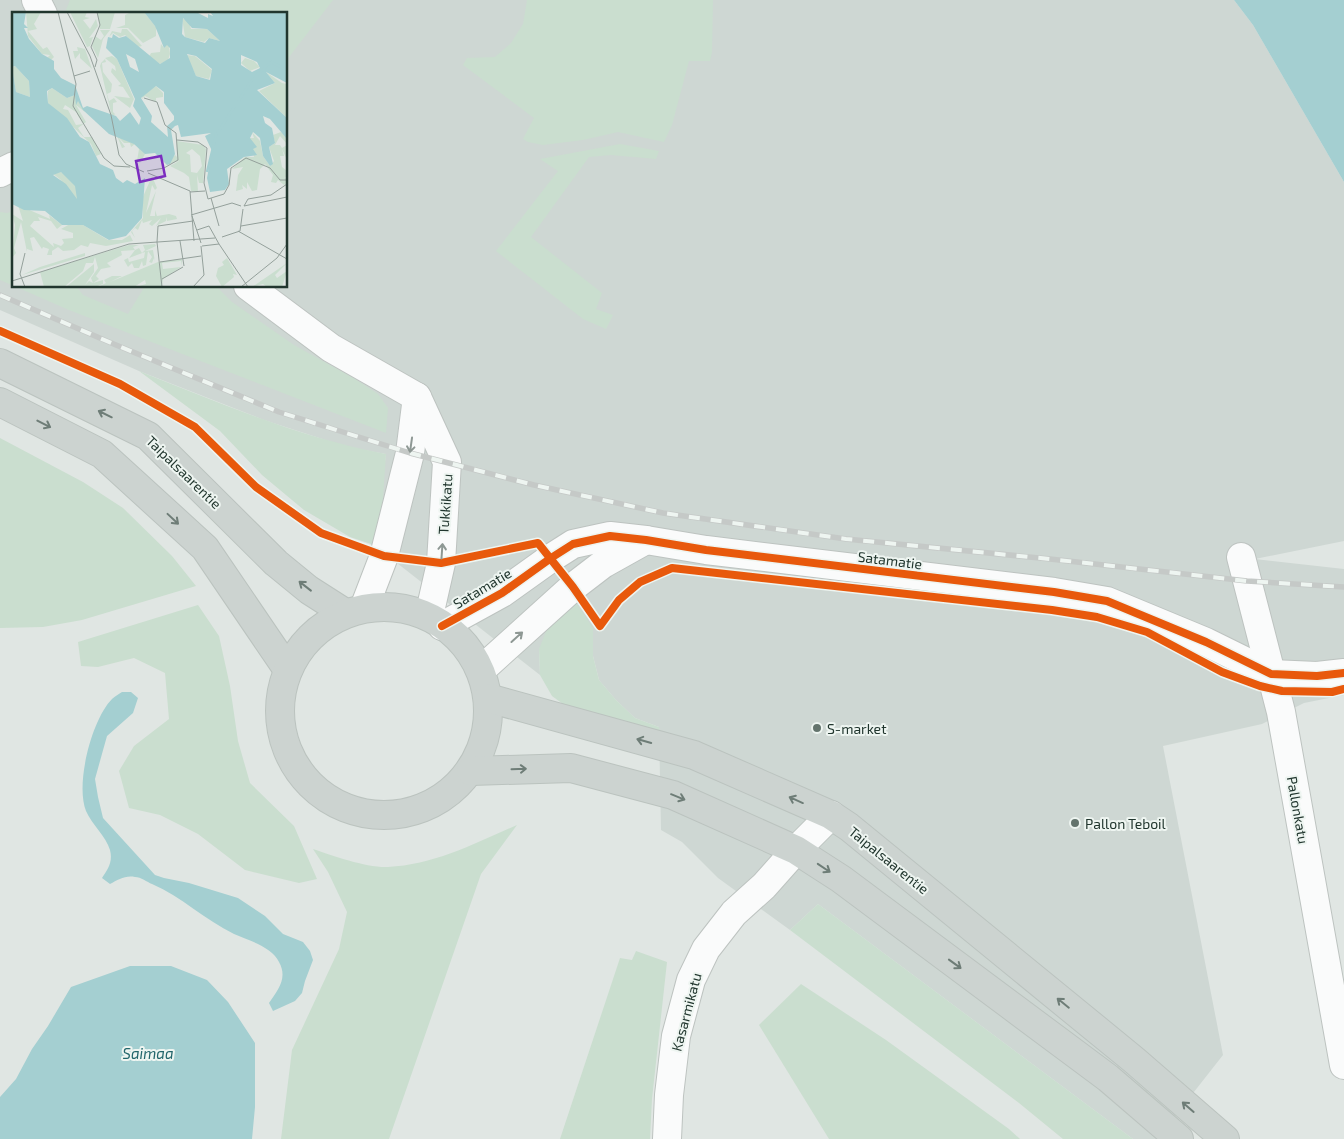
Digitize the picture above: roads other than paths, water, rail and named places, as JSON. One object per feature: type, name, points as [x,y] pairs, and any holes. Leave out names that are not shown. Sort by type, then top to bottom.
[{"type":"main road","name":"Taipalsaarentie","points":[[0,363],[148,436],[276,563],[309,590],[355,611]]},
{"type":"main road","points":[[0,402],[102,454],[205,548],[288,670]]},
{"type":"main road","points":[[384,606],[409,609],[436,621],[462,640],[481,670],[488,698],[486,732],[482,748],[470,771],[447,795],[416,811],[383,816],[349,810],[319,794],[296,768],[282,737],[279,703],[288,670],[302,646],[321,627],[355,611],[384,606]]},
{"type":"main road","name":"Taipalsaarentie","points":[[488,698],[694,755],[831,815],[849,827],[1134,1060],[1225,1139]]},
{"type":"main road","points":[[470,771],[572,768],[673,795],[796,850],[840,880],[1108,1078],[1179,1139]]},
{"type":"street","points":[[36,0],[41,12]]},
{"type":"street","points":[[0,173],[12,167]]},
{"type":"street","points":[[251,288],[331,348],[417,397],[410,453],[384,556],[355,611]]},
{"type":"street","name":"Tukkikatu","points":[[417,397],[447,462],[436,621]]},
{"type":"street","name":"Satamatie","points":[[436,621],[502,593],[573,544],[610,536],[706,550],[1006,586],[1107,601],[1206,642],[1271,674],[1317,676],[1344,673]]},
{"type":"street","points":[[481,670],[573,587],[603,564],[646,540]]},
{"type":"street","name":"Pallonkatu","points":[[1241,557],[1281,712],[1344,1065]]},
{"type":"street","name":"Kasarmikatu","points":[[667,1139],[669,1095],[676,1036],[691,980],[706,949],[734,913],[764,886],[831,815]]},
{"type":"water","points":[[1234,0],[1344,0],[1344,182],[1253,25]]},
{"type":"water","points":[[122,692],[131,692],[138,698],[133,713],[107,736],[95,779],[103,818],[155,875],[238,898],[265,916],[283,934],[303,942],[310,951],[313,960],[302,993],[295,1001],[273,1011],[269,1003],[281,984],[282,968],[276,957],[265,948],[223,928],[173,895],[142,879],[128,877],[110,884],[102,878],[109,865],[111,854],[105,840],[86,811],[83,799],[84,769],[87,752],[98,721],[112,699]]},
{"type":"water","name":"Saimaa","points":[[130,966],[171,966],[207,980],[228,1002],[255,1043],[255,1107],[252,1139],[0,1139],[0,1097],[16,1079],[32,1049],[71,987]]},
{"type":"railway","points":[[0,295],[279,412],[410,453],[534,485],[663,513],[846,539],[1247,581],[1344,587]]},
{"type":"place","name":"S-market","points":[[817,728]]},
{"type":"place","name":"Pallon Teboil","points":[[1075,823]]}]
